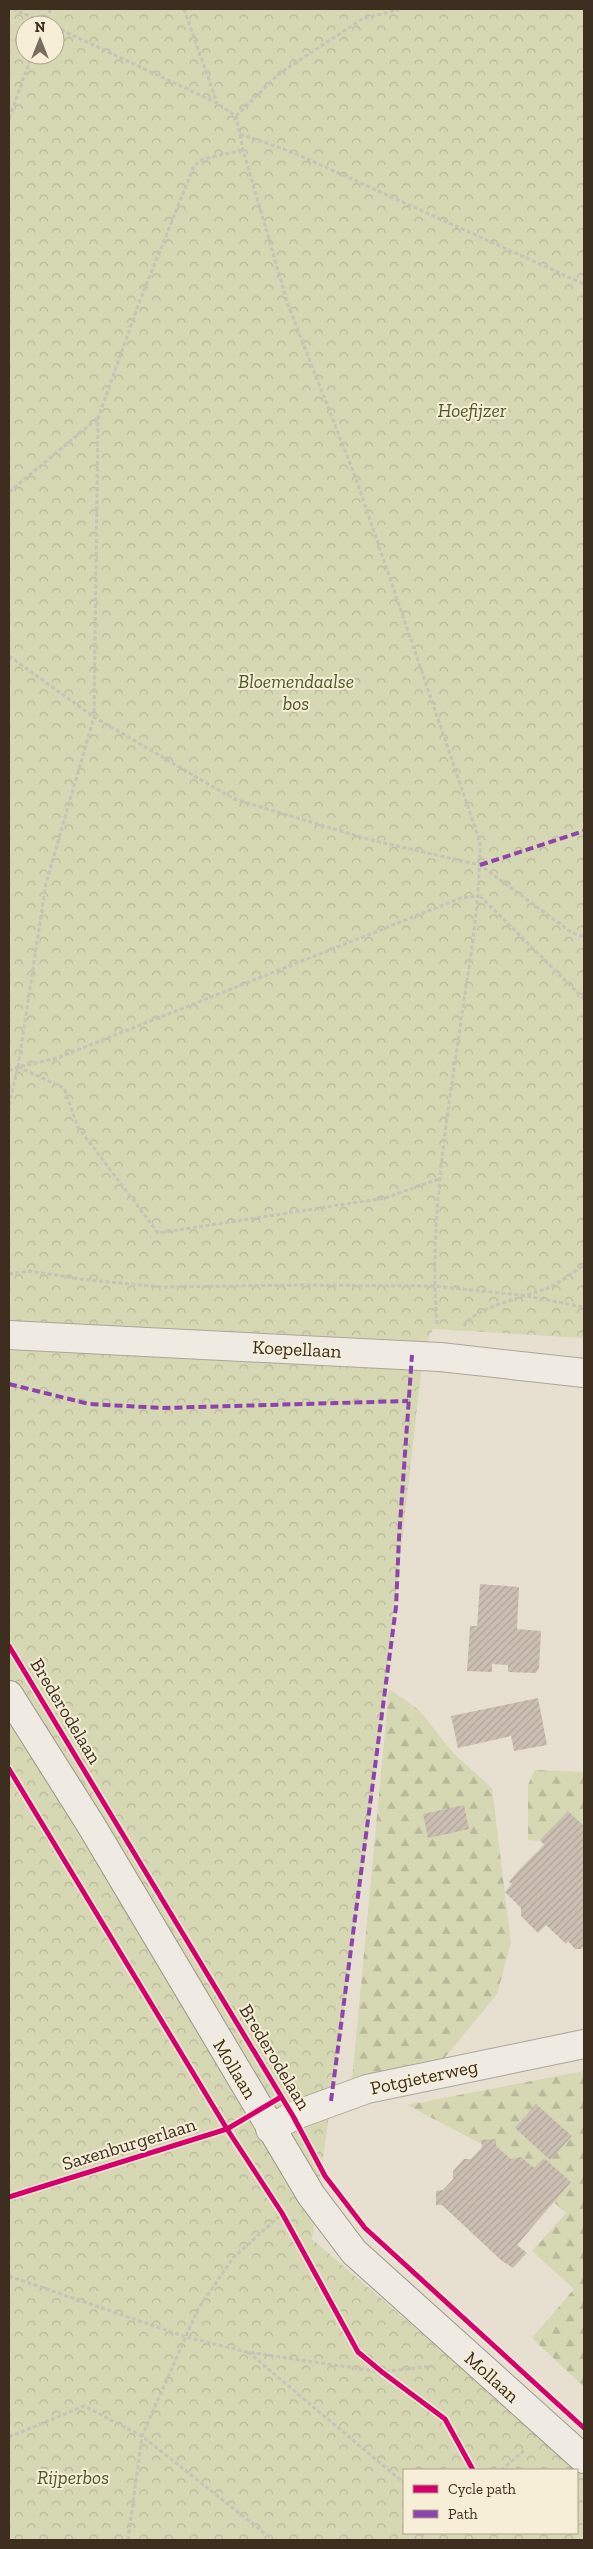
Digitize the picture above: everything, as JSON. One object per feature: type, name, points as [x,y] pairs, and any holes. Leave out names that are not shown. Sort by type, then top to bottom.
[{"type":"street","name":"Koepellaan","points":[[9,1335],[446,1357],[584,1373]]},
{"type":"street","name":"Mollaan","points":[[9,1695],[91,1825],[270,2129],[311,2195],[354,2252],[584,2459]]},
{"type":"street","name":"Potgieterweg","points":[[270,2129],[293,2116],[366,2089],[584,2044]]},
{"type":"path","points":[[12,9],[25,15]]},
{"type":"path","points":[[184,9],[217,103]]},
{"type":"path","points":[[236,116],[280,74],[362,19],[401,9]]},
{"type":"path","points":[[65,32],[217,103],[236,116],[243,150],[288,305],[355,476],[480,842],[479,896],[439,1179],[434,1286],[446,1357]]},
{"type":"path","points":[[9,118],[28,65]]},
{"type":"path","points":[[239,134],[292,152],[584,284]]},
{"type":"path","points":[[9,1105],[18,1067],[46,883],[94,716],[98,418],[139,304],[194,166],[203,159],[243,150]]},
{"type":"path","points":[[9,492],[98,418]]},
{"type":"path","points":[[9,656],[94,716],[234,798],[370,840],[480,864],[571,932],[584,937]]},
{"type":"path","points":[[9,1071],[18,1067],[57,1058],[461,898],[479,896]]},
{"type":"path","points":[[479,896],[584,999]]},
{"type":"path","points":[[18,1067],[64,1088],[78,1127],[158,1233],[385,1198],[439,1179]]},
{"type":"path","points":[[446,1357],[465,1324],[473,1317],[521,1295],[549,1288],[584,1265]]},
{"type":"path","points":[[9,1274],[30,1271],[80,1279],[161,1287],[434,1286],[521,1295],[584,1307]]},
{"type":"path","points":[[128,2540],[142,2436],[198,2309],[234,2258],[282,2213],[311,2195]]},
{"type":"path","points":[[277,2205],[286,2221]]},
{"type":"path","points":[[9,2276],[186,2337],[247,2352],[382,2372],[474,2361]]},
{"type":"path","points":[[247,2352],[403,2482]]},
{"type":"path","points":[[370,2362],[389,2377]]},
{"type":"path","points":[[9,2437],[84,2406],[142,2436],[272,2540]]},
{"type":"green space","name":"Bloemendaalse bos","points":[[9,9],[584,9],[584,1338],[433,1329],[424,1347],[374,1786],[312,2239],[584,2473],[584,2540],[9,2540]]},
{"type":"green space","points":[[389,1689],[419,1710],[454,1754],[492,1788],[511,1943],[497,1994],[442,2061],[352,2080]]},
{"type":"green space","points":[[535,1770],[584,1772],[584,1856],[570,1843],[528,1840],[528,1785]]},
{"type":"green space","points":[[584,2071],[584,2387],[532,2338],[574,2289],[532,2251],[566,2213],[495,2151],[407,2105]]},
{"type":"building","points":[[480,1584],[519,1587],[517,1629],[541,1631],[539,1668],[536,1673],[508,1672],[508,1665],[492,1664],[492,1672],[467,1671],[470,1626],[477,1626]]},
{"type":"building","points":[[538,1698],[547,1745],[514,1751],[511,1736],[458,1748],[451,1716]]},
{"type":"building","points":[[464,1805],[469,1829],[428,1838],[423,1814]]},
{"type":"building","points":[[568,1811],[584,1826],[584,1946],[581,1949],[575,1949],[568,1941],[566,1944],[546,1925],[538,1933],[521,1916],[521,1908],[505,1892],[512,1884],[509,1882],[518,1871],[544,1845],[540,1840]]},
{"type":"building","points":[[536,2104],[572,2136],[550,2160],[515,2128]]},
{"type":"building","points":[[496,2139],[496,2146],[511,2159],[521,2157],[534,2168],[544,2158],[571,2182],[517,2245],[527,2253],[513,2268],[502,2261],[442,2205],[436,2205],[436,2191],[443,2190],[453,2179],[453,2171],[464,2159],[471,2159],[482,2147],[481,2140]]},
{"type":"marked path","points":[[480,865],[584,831]]},
{"type":"marked path","points":[[331,2101],[396,1607],[412,1355]]},
{"type":"marked path","points":[[9,1384],[89,1404],[163,1408],[408,1401]]},
{"type":"cycle path","name":"Brederodelaan","points":[[9,1646],[293,2116],[325,2176],[365,2228],[584,2428]]},
{"type":"cycle path","points":[[9,1769],[227,2129],[282,2213],[358,2352],[445,2419],[472,2469]]},
{"type":"cycle path","name":"Brederodelaan","points":[[9,2197],[227,2129],[281,2097]]},
{"type":"park label","name":"Hoefijzer","points":[[472,410]]},
{"type":"park label","name":"Rijperbos","points":[[73,2477]]}]
